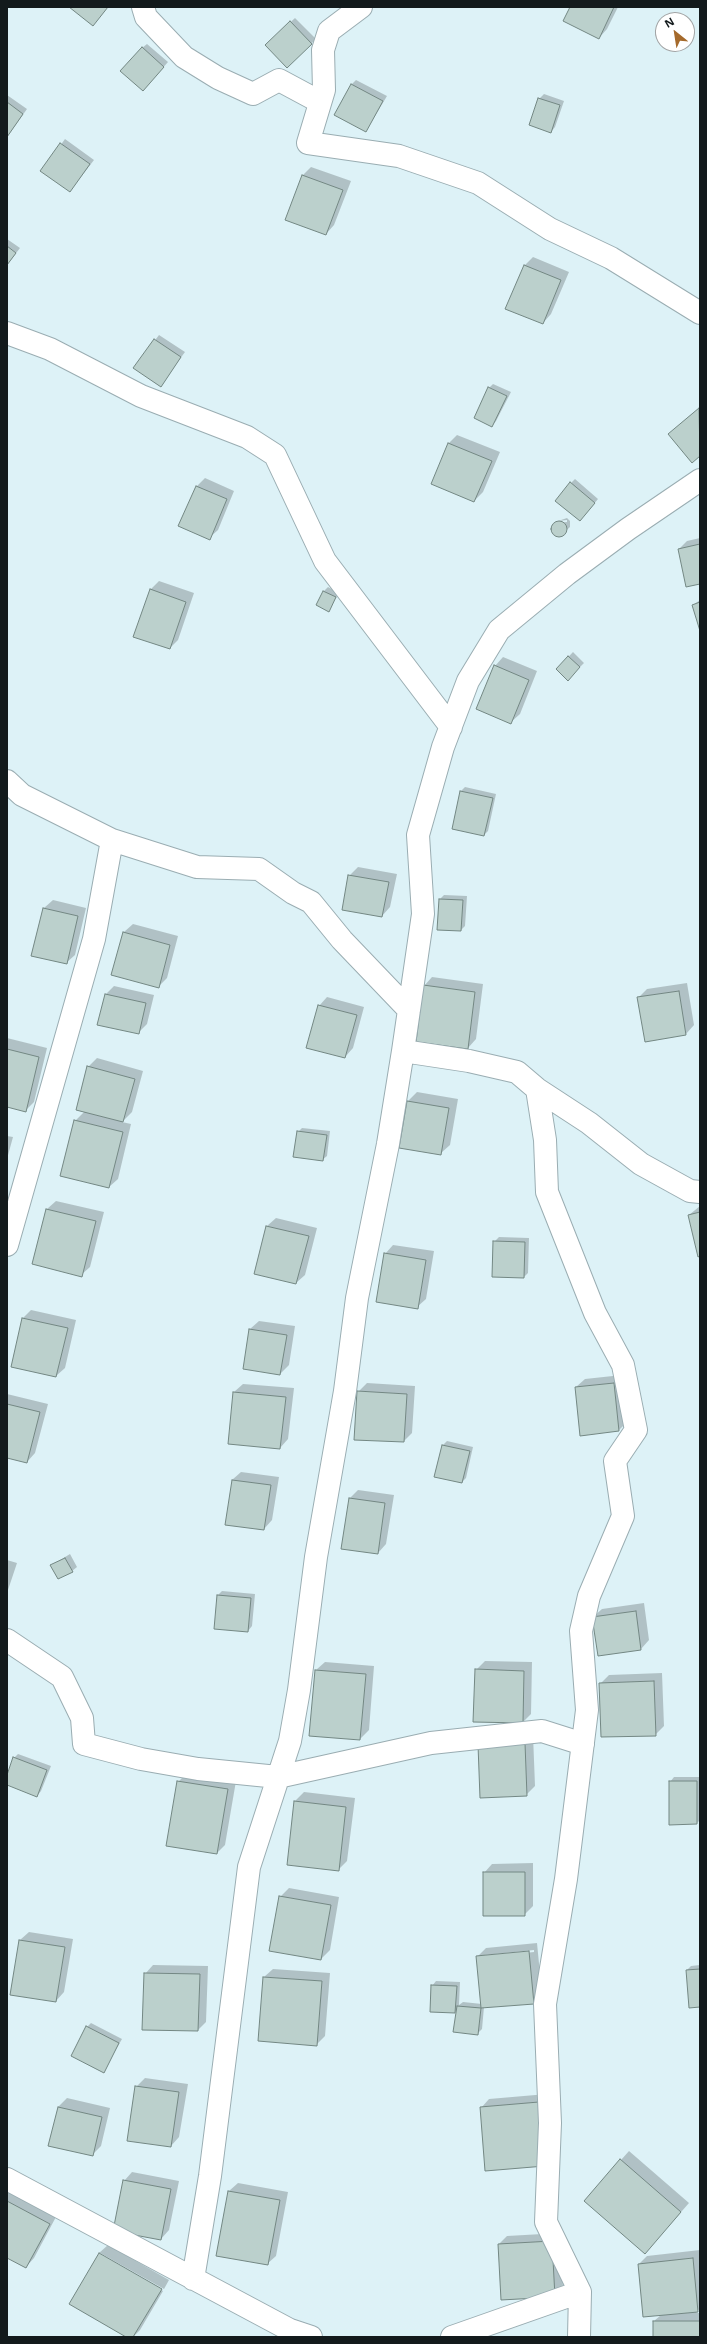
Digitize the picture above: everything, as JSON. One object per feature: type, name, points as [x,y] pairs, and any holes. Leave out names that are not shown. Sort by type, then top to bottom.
[{"type":"street","points":[[144,7],[146,17],[184,57],[218,78],[253,94],[279,80],[320,102]]},
{"type":"street","points":[[361,7],[329,31],[323,50],[324,90],[308,143],[399,156],[478,183],[550,229],[611,258],[700,313]]},
{"type":"street","points":[[7,333],[50,349],[141,396],[247,437],[274,455],[325,561],[451,727]]},
{"type":"street","points":[[193,2279],[210,2176],[249,1867],[290,1741],[299,1690],[316,1557],[345,1391],[357,1298],[388,1144],[403,1051],[423,914],[418,836],[451,727],[468,681],[499,630],[573,570],[700,480]]},
{"type":"street","points":[[7,781],[22,795],[112,840],[197,867],[259,869],[293,893],[311,902],[342,940],[409,1010]]},
{"type":"street","points":[[7,1245],[94,939],[112,840]]},
{"type":"street","points":[[403,1051],[469,1061],[517,1072],[537,1089],[589,1123],[641,1164],[690,1191],[700,1192]]},
{"type":"street","points":[[537,1089],[545,1140],[547,1192],[595,1313],[623,1365],[636,1430],[615,1461],[624,1516],[589,1596],[581,1631],[587,1710],[566,1879],[545,2004],[550,2123],[546,2222],[580,2292],[579,2337]]},
{"type":"street","points":[[7,1640],[62,1677],[82,1718],[84,1744],[141,1759],[198,1769],[278,1777],[431,1743],[493,1736],[542,1731],[583,1744]]},
{"type":"street","points":[[7,2179],[290,2330],[311,2337]]},
{"type":"street","points":[[452,2337],[580,2292]]},
{"type":"building","points":[[69,7],[108,7],[93,26]]},
{"type":"building","points":[[570,7],[614,7],[599,39],[563,21]]},
{"type":"building","points":[[290,21],[312,44],[287,68],[265,45]]},
{"type":"building","points":[[142,47],[164,67],[143,91],[120,71]]},
{"type":"building","points":[[351,84],[383,101],[366,132],[334,115]]},
{"type":"building","points":[[538,98],[560,105],[551,133],[529,125]]},
{"type":"building","points":[[7,102],[23,114],[7,137]]},
{"type":"building","points":[[60,143],[90,164],[70,192],[40,171]]},
{"type":"building","points":[[302,175],[343,190],[326,235],[285,220]]},
{"type":"building","points":[[7,246],[16,253],[7,265]]},
{"type":"building","points":[[524,265],[561,280],[543,324],[505,309]]},
{"type":"building","points":[[154,339],[181,357],[161,387],[133,368]]},
{"type":"building","points":[[488,387],[507,396],[492,427],[474,418]]},
{"type":"building","points":[[699,408],[700,456],[692,463],[668,434]]},
{"type":"building","points":[[448,443],[492,461],[474,502],[431,484]]},
{"type":"building","points":[[570,482],[595,503],[580,521],[555,501]]},
{"type":"building","points":[[196,486],[227,499],[210,540],[178,526]]},
{"type":"building","points":[[559,521],[566,526],[567,529],[562,536],[559,537],[552,532],[551,529],[556,522]]},
{"type":"building","points":[[700,544],[700,584],[686,587],[678,549]]},
{"type":"building","points":[[150,589],[186,602],[170,649],[133,637]]},
{"type":"building","points":[[323,591],[336,597],[329,612],[316,605]]},
{"type":"building","points":[[700,602],[700,631],[692,605]]},
{"type":"building","points":[[568,656],[580,667],[568,681],[556,669]]},
{"type":"building","points":[[494,665],[529,680],[511,724],[476,709]]},
{"type":"building","points":[[460,791],[493,798],[484,836],[452,829]]},
{"type":"building","points":[[348,875],[389,882],[382,917],[342,910]]},
{"type":"building","points":[[439,899],[463,900],[461,931],[437,930]]},
{"type":"building","points":[[43,908],[78,916],[67,964],[31,956]]},
{"type":"building","points":[[123,932],[170,945],[159,988],[111,975]]},
{"type":"building","points":[[423,985],[475,992],[468,1049],[416,1042]]},
{"type":"building","points":[[679,991],[686,1035],[645,1042],[637,997]]},
{"type":"building","points":[[105,994],[146,1003],[139,1034],[97,1025]]},
{"type":"building","points":[[318,1005],[357,1015],[345,1058],[306,1048]]},
{"type":"building","points":[[7,1049],[39,1057],[26,1112],[7,1107]]},
{"type":"building","points":[[87,1066],[135,1079],[123,1122],[76,1110]]},
{"type":"building","points":[[407,1101],[449,1108],[441,1155],[399,1148]]},
{"type":"building","points":[[74,1120],[123,1132],[109,1188],[60,1176]]},
{"type":"building","points":[[297,1131],[327,1135],[323,1161],[293,1157]]},
{"type":"building","points":[[46,1209],[96,1221],[82,1277],[32,1264]]},
{"type":"building","points":[[700,1212],[700,1256],[698,1257],[688,1215]]},
{"type":"building","points":[[266,1226],[309,1236],[296,1284],[254,1274]]},
{"type":"building","points":[[493,1241],[525,1242],[524,1278],[492,1277]]},
{"type":"building","points":[[384,1253],[426,1260],[418,1309],[376,1302]]},
{"type":"building","points":[[22,1318],[68,1328],[56,1377],[11,1367]]},
{"type":"building","points":[[249,1329],[287,1335],[280,1375],[243,1369]]},
{"type":"building","points":[[614,1383],[619,1431],[580,1436],[575,1387]]},
{"type":"building","points":[[357,1391],[407,1394],[404,1442],[354,1440]]},
{"type":"building","points":[[233,1392],[286,1397],[280,1449],[228,1444]]},
{"type":"building","points":[[7,1404],[40,1412],[27,1463],[7,1458]]},
{"type":"building","points":[[442,1445],[470,1451],[462,1483],[434,1477]]},
{"type":"building","points":[[232,1480],[271,1485],[264,1530],[225,1525]]},
{"type":"building","points":[[349,1498],[385,1503],[378,1554],[341,1549]]},
{"type":"building","points":[[65,1558],[73,1572],[58,1579],[50,1565]]},
{"type":"building","points":[[217,1595],[251,1598],[248,1632],[214,1629]]},
{"type":"building","points":[[636,1611],[641,1650],[598,1656],[592,1617]]},
{"type":"building","points":[[475,1669],[524,1671],[523,1723],[473,1722]]},
{"type":"building","points":[[315,1670],[366,1674],[360,1740],[309,1736]]},
{"type":"building","points":[[654,1681],[656,1736],[601,1737],[599,1683]]},
{"type":"building","points":[[525,1743],[527,1796],[480,1798],[478,1745]]},
{"type":"building","points":[[13,1757],[47,1770],[37,1797],[7,1785],[7,1775]]},
{"type":"building","points":[[177,1781],[228,1789],[217,1854],[166,1846]]},
{"type":"building","points":[[669,1781],[697,1781],[697,1824],[669,1825]]},
{"type":"building","points":[[294,1801],[346,1807],[339,1871],[287,1865]]},
{"type":"building","points":[[483,1872],[525,1872],[525,1916],[483,1916]]},
{"type":"building","points":[[279,1896],[331,1905],[321,1960],[269,1951]]},
{"type":"building","points":[[19,1940],[65,1947],[56,2002],[10,1995]]},
{"type":"building","points":[[529,1951],[534,2004],[481,2008],[476,1956]]},
{"type":"building","points":[[700,1969],[700,2007],[689,2008],[686,1970]]},
{"type":"building","points":[[144,1973],[200,1974],[198,2031],[142,2030]]},
{"type":"building","points":[[263,1977],[322,1981],[317,2046],[258,2041]]},
{"type":"building","points":[[431,1985],[457,1986],[455,2013],[430,2012]]},
{"type":"building","points":[[457,2006],[481,2008],[478,2035],[453,2032]]},
{"type":"building","points":[[86,2026],[119,2043],[104,2073],[71,2056]]},
{"type":"building","points":[[135,2086],[179,2092],[171,2147],[127,2141]]},
{"type":"building","points":[[539,2102],[545,2166],[485,2171],[480,2107]]},
{"type":"building","points":[[58,2107],[102,2117],[93,2156],[48,2146]]},
{"type":"building","points":[[620,2159],[681,2212],[645,2254],[584,2201]]},
{"type":"building","points":[[123,2180],[171,2189],[161,2240],[113,2231]]},
{"type":"building","points":[[228,2191],[280,2200],[268,2265],[216,2256]]},
{"type":"building","points":[[7,2201],[50,2224],[26,2268],[7,2258]]},
{"type":"building","points":[[552,2241],[555,2297],[501,2300],[498,2244]]},
{"type":"building","points":[[99,2253],[162,2289],[133,2337],[126,2337],[69,2304]]},
{"type":"building","points":[[693,2258],[698,2312],[643,2317],[638,2264]]},
{"type":"building","points":[[653,2321],[700,2321],[700,2337],[653,2337]]}]
